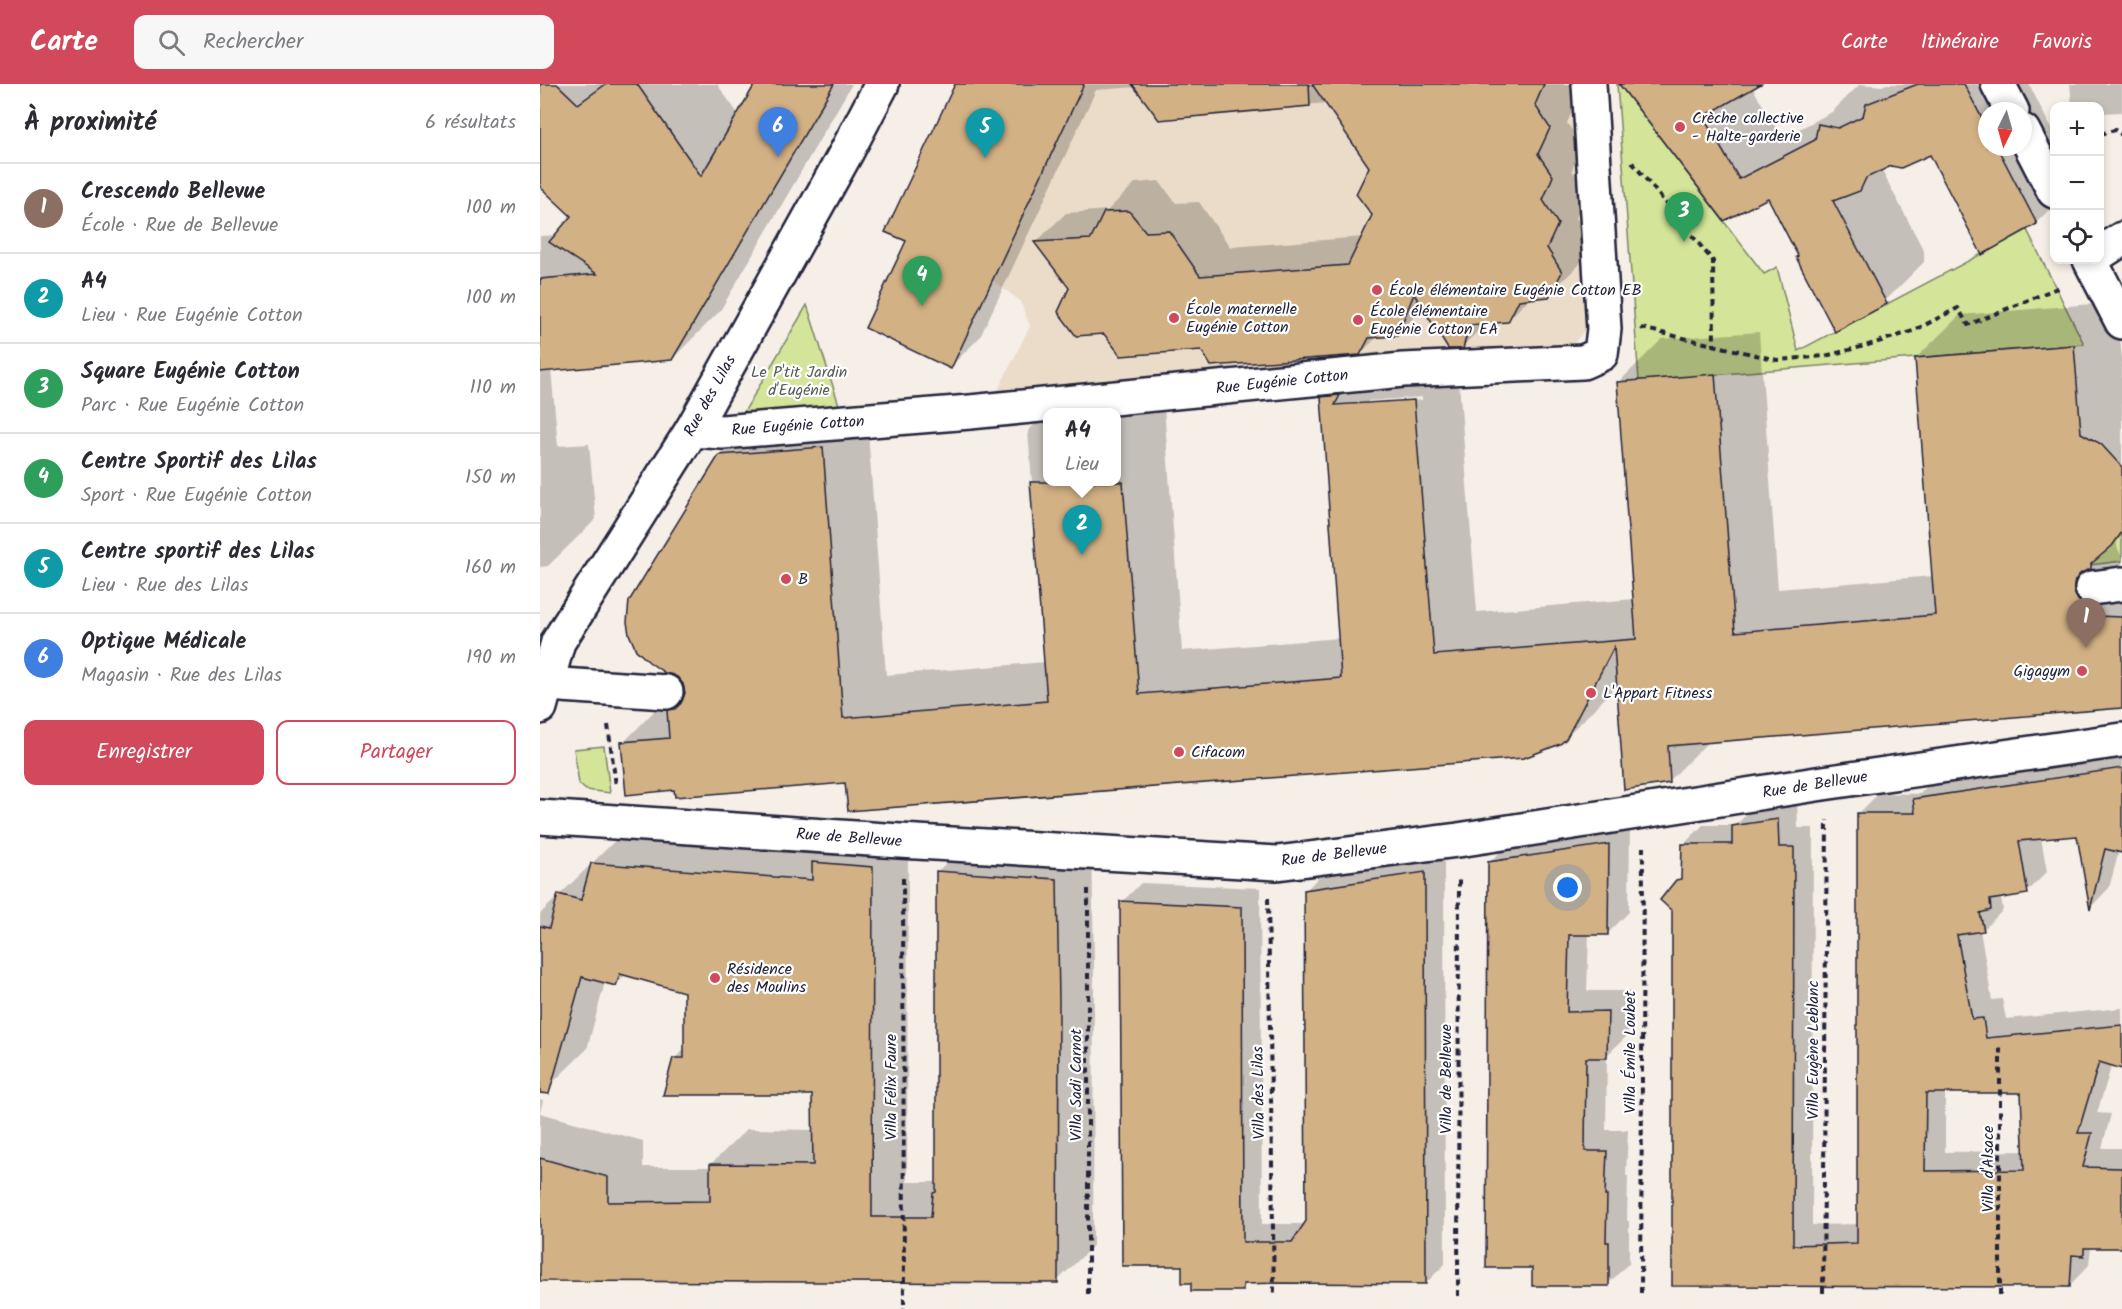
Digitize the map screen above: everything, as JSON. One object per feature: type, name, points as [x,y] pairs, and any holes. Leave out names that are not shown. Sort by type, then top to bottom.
[{"type":"street","name":"Rue des Lilas","points":[[543,696],[549,641],[692,430],[882,84]]},
{"type":"street","name":"Rue Eugénie Cotton","points":[[692,430],[722,432],[970,412],[1403,370],[1583,362],[1601,354],[1604,329],[1588,84]]},
{"type":"street","points":[[1998,84],[2007,102]]},
{"type":"street","points":[[2032,148],[2050,182]]},
{"type":"street","points":[[2104,254],[2122,239]]},
{"type":"street","points":[[2097,264],[2122,322]]},
{"type":"street","points":[[543,696],[603,689],[666,692]]},
{"type":"street","name":"Rue de Bellevue","points":[[540,817],[1276,863],[1458,840],[2122,740]]},
{"type":"path","points":[[2104,133],[2115,130],[2122,135]]},
{"type":"path","points":[[1592,152],[1622,150],[1713,261],[1714,345]]},
{"type":"path","points":[[1604,329],[1635,327],[1777,360],[1825,356],[1913,331],[1958,308],[1968,325],[2090,264]]},
{"type":"path","points":[[603,689],[617,791]]},
{"type":"path","name":"Villa Émile Loubet","points":[[1640,812],[1643,834],[1641,1293]]},
{"type":"path","name":"Villa Eugène Leblanc","points":[[1823,1293],[1827,820]]},
{"type":"path","name":"Villa de Bellevue","points":[[1458,1296],[1459,875]]},
{"type":"path","name":"Villa Félix Faure","points":[[903,876],[904,1309]]},
{"type":"path","name":"Villa Sadi Carnot","points":[[1088,876],[1088,1294]]},
{"type":"path","name":"Villa des Lilas","points":[[1267,890],[1274,1296]]},
{"type":"path","name":"Villa d'Alsace","points":[[2000,1044],[2000,1295]]},
{"type":"shaded area","points":[[1084,84],[1570,84],[1589,325],[1571,347],[995,396],[1030,326],[1020,301],[992,280]]},
{"type":"green space","points":[[1617,84],[1764,274],[1777,267],[1798,351],[2027,230],[2084,344],[1639,381]]},
{"type":"green space","name":"Le P'tit Jardin d'Eugénie","points":[[807,305],[840,408],[745,416],[744,412]]},
{"type":"green space","points":[[2122,531],[2122,561],[2091,565],[2091,561]]},
{"type":"green space","points":[[604,746],[610,793],[586,790],[579,784],[574,749]]},
{"type":"building","points":[[540,84],[557,84],[578,104],[606,84],[637,84],[701,176],[755,84],[834,84],[672,360],[540,372],[540,279],[597,274],[549,242],[571,216],[540,187]]},
{"type":"building","points":[[955,84],[1084,84],[951,369],[865,328],[906,241],[885,232]]},
{"type":"building","points":[[1132,84],[1309,84],[1310,106],[1159,120]]},
{"type":"building","points":[[1312,84],[1544,84],[1535,105],[1550,128],[1538,154],[1553,176],[1543,200],[1558,224],[1547,248],[1562,272],[1549,297],[1519,300],[1508,322],[1469,325],[1463,349],[1448,349],[1414,294],[1397,336],[1369,338],[1360,355],[1211,366],[1201,350],[1121,356],[1104,334],[1076,336],[1058,312],[1069,288],[1034,242],[1091,239],[1104,212],[1129,211],[1146,232],[1169,231],[1200,276],[1348,265],[1372,215],[1356,194],[1369,167]]},
{"type":"building","points":[[1619,84],[1761,84],[1703,117],[1739,179],[1815,140],[1818,124],[1838,128],[1863,116],[1866,104],[1918,84],[1964,84],[1978,111],[1978,156],[2002,156],[2037,224],[1982,255],[1930,155],[1901,168],[1891,166],[1866,178],[1860,191],[1833,201],[1887,304],[1835,332],[1768,198],[1724,221]]},
{"type":"building","points":[[2074,345],[2081,433],[2101,444],[2122,467],[2122,532],[2112,546],[2091,564],[2091,569],[2080,574],[2075,581],[2074,591],[2078,600],[2084,605],[2094,607],[2094,616],[2122,617],[2122,708],[1668,746],[1670,783],[1624,790],[1614,647],[1566,739],[1560,744],[1524,758],[848,811],[845,783],[675,797],[674,790],[626,795],[621,742],[669,738],[667,710],[675,709],[681,703],[685,693],[683,684],[677,677],[665,673],[636,650],[627,622],[629,601],[719,455],[823,447],[843,718],[1047,701],[1030,482],[1043,482],[1043,486],[1121,486],[1123,482],[1139,694],[1341,678],[1321,397],[1340,395],[1335,405],[1414,400],[1434,655],[1636,639],[1617,382],[1715,374],[1735,632],[1935,615],[1915,358]]},
{"type":"building","points":[[2122,768],[2122,853],[2105,849],[2090,910],[2077,836],[2019,841],[2028,894],[1990,900],[1991,910],[1980,913],[1984,931],[1957,935],[1972,1019],[1983,1018],[1986,1038],[2122,1025],[2122,1069],[2099,1062],[2078,1133],[2092,1133],[2083,1167],[2122,1168],[2122,1248],[2084,1248],[2084,1256],[2072,1255],[2070,1287],[1672,1286],[1672,911],[1660,900],[1676,880],[1681,879],[1682,844],[1732,844],[1732,826],[1778,819],[1779,847],[1794,847],[1793,1245],[1857,1243],[1857,813],[1915,813],[1913,799]],"holes":[[[1926,1093],[2021,1093],[2024,1170],[1925,1171]]]},
{"type":"building","points":[[1609,844],[1608,935],[1569,935],[1567,1012],[1608,1011],[1607,1058],[1586,1058],[1585,1151],[1607,1151],[1605,1196],[1607,1196],[1606,1242],[1609,1242],[1609,1286],[1532,1286],[1532,1268],[1486,1268],[1488,862]]},
{"type":"building","points":[[812,862],[873,867],[872,1217],[931,1217],[933,1193],[936,1192],[936,871],[1057,879],[1058,1283],[540,1281],[540,1158],[608,1177],[608,1202],[710,1201],[710,1164],[813,1165],[812,1095],[663,1095],[673,1058],[684,1058],[684,992],[620,974],[616,986],[582,977],[549,1094],[540,1093],[540,926],[549,928],[558,894],[581,900],[591,863],[812,880]]},
{"type":"building","points":[[1425,872],[1426,1284],[1243,1284],[1243,1291],[1191,1291],[1191,1283],[1182,1283],[1182,1266],[1122,1266],[1120,901],[1242,907],[1243,1242],[1292,1242],[1306,1221],[1304,890]]},
{"type":"place","name":"Crèche collective - Halte-garderie","points":[[1680,127]]},
{"type":"place","name":"Optique Médicale","points":[[778,157]]},
{"type":"place","name":"Centre sportif des Lilas","points":[[985,158]]},
{"type":"place","name":"Square Eugénie Cotton","points":[[1684,242]]},
{"type":"place","name":"École élémentaire Eugénie Cotton EB","points":[[1377,290]]},
{"type":"place","name":"Centre Sportif des Lilas","points":[[922,306]]},
{"type":"place","name":"École maternelle Eugénie Cotton","points":[[1174,318]]},
{"type":"place","name":"École élémentaire Eugénie Cotton EA","points":[[1358,320]]},
{"type":"place","name":"A4","points":[[1082,555]]},
{"type":"place","name":"B","points":[[786,579]]},
{"type":"place","name":"Crescendo Bellevue","points":[[2086,648]]},
{"type":"place","name":"Gigagym","points":[[2082,671]]},
{"type":"place","name":"L'Appart Fitness","points":[[1591,693]]},
{"type":"place","name":"Cifacom","points":[[1179,752]]},
{"type":"place","name":"Résidence des Moulins","points":[[715,978]]}]
